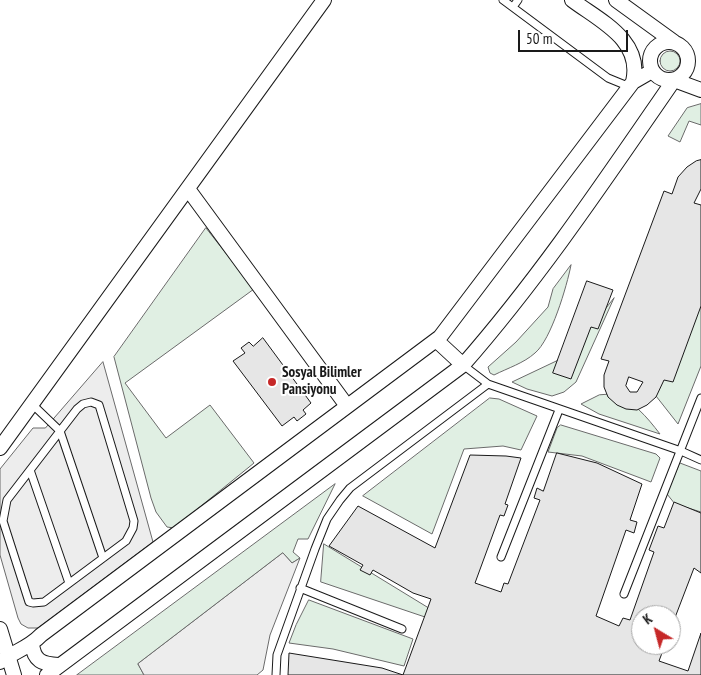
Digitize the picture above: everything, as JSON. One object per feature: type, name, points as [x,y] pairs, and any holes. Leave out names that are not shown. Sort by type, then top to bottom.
[{"type":"street","points":[[0,448],[324,0]]},
{"type":"street","points":[[572,0],[620,36],[632,51],[651,66],[662,79],[674,80],[701,90]]},
{"type":"street","points":[[616,0],[686,51],[701,58]]},
{"type":"street","points":[[4,660],[32,644],[436,340],[632,85],[651,66],[652,52],[661,43],[674,42]]},
{"type":"street","points":[[632,51],[636,73],[632,85]]},
{"type":"street","points":[[47,675],[463,365],[504,317],[599,189],[674,80],[680,77],[688,67],[689,61],[686,51]]},
{"type":"street","points":[[188,189],[347,406]]},
{"type":"street","points":[[436,340],[463,365]]},
{"type":"street","points":[[0,629],[4,660],[14,675]]},
{"type":"street","points":[[32,644],[33,654],[37,659],[43,663],[58,666]]},
{"type":"lane","points":[[503,0],[608,78],[632,85]]},
{"type":"lane","points":[[513,7],[518,0]]},
{"type":"lane","points":[[463,365],[488,384],[701,460]]},
{"type":"lane","points":[[276,675],[277,655],[300,588],[327,519],[340,500],[350,488],[488,384]]},
{"type":"lane","points":[[624,594],[701,398]]},
{"type":"lane","points":[[91,402],[98,405],[134,521],[133,528],[126,541],[44,602],[33,603],[29,602],[3,521],[7,500],[30,470],[83,404],[91,402]]},
{"type":"lane","points":[[32,404],[60,431],[103,558]]},
{"type":"lane","points":[[500,557],[558,410]]},
{"type":"lane","points":[[30,470],[69,583]]},
{"type":"lane","points":[[300,588],[402,629]]},
{"type":"green space","points":[[670,51],[677,54],[680,61],[677,68],[670,71],[663,68],[660,61],[663,54]]},
{"type":"green space","points":[[701,104],[701,125],[689,121],[680,142],[668,136],[687,108]]},
{"type":"green space","points":[[206,228],[254,289],[125,383],[166,438],[210,405],[254,463],[174,528],[167,527],[156,512],[151,498],[114,357]]},
{"type":"green space","points":[[701,264],[701,366],[678,424],[656,396]]},
{"type":"green space","points":[[571,265],[558,312],[541,346],[531,357],[521,363],[494,375],[490,373],[488,367],[516,342],[548,307],[553,289]]},
{"type":"green space","points":[[614,298],[576,382],[564,392],[552,396],[527,389],[512,382],[569,355]]},
{"type":"green space","points":[[612,394],[633,405],[660,434],[599,414],[581,404],[599,395]]},
{"type":"green space","points":[[490,398],[499,399],[537,416],[521,450],[503,446],[464,449],[432,534],[363,496]]},
{"type":"green space","points":[[561,425],[656,454],[660,458],[651,482],[582,456],[548,452],[557,428]]},
{"type":"green space","points":[[680,463],[701,471],[701,512],[675,504],[667,494]]},
{"type":"green space","points":[[335,484],[308,539],[298,539],[293,552],[300,558],[292,563],[283,553],[138,664],[144,675],[77,675]]},
{"type":"green space","points":[[324,544],[432,610],[425,617],[321,582]]},
{"type":"green space","points":[[309,600],[413,639],[404,666],[333,649],[289,643]]},
{"type":"shaded area","points":[[103,362],[153,542],[38,628],[28,628],[21,624],[18,618],[0,555],[0,469],[33,428],[45,428]]},
{"type":"shaded area","points":[[283,553],[292,563],[300,558],[270,635],[263,670],[257,675],[144,675],[138,664]]},
{"type":"building","points":[[701,160],[701,189],[694,203],[701,205],[701,306],[673,382],[664,380],[656,397],[647,405],[637,410],[626,409],[617,405],[608,397],[604,387],[604,375],[609,361],[601,359],[664,191],[672,194],[678,177],[696,161]],"holes":[[[629,377],[643,382],[637,392],[630,392],[626,386]]]},
{"type":"building","points":[[587,281],[613,290],[598,329],[591,327],[571,379],[553,373]]},
{"type":"building","name":"Sosyal Bilimler Pansiyonu","points":[[263,338],[311,403],[303,410],[306,414],[297,421],[294,417],[282,426],[233,361],[245,353],[241,348],[249,342],[253,346]]},
{"type":"building","points":[[557,453],[597,463],[642,484],[630,520],[637,522],[634,533],[626,530],[596,616],[619,626],[623,618],[630,620],[631,617],[631,655],[661,655],[659,661],[688,671],[701,633],[701,675],[403,675],[431,599],[413,593],[373,570],[370,575],[360,570],[363,565],[329,546],[358,506],[435,548],[470,455],[521,458],[505,504],[508,505],[504,516],[500,515],[475,583],[501,592],[504,583],[508,584],[540,500],[534,498],[537,488],[543,491]]},
{"type":"building","points":[[674,502],[701,513],[701,573],[694,568],[680,605],[635,605],[654,552],[649,550],[658,526],[664,528]]},
{"type":"building","points":[[289,653],[382,668],[403,675],[288,675]]},
{"type":"place","name":"Sosyal Bilimler Pansiyonu","points":[[272,382]]}]
